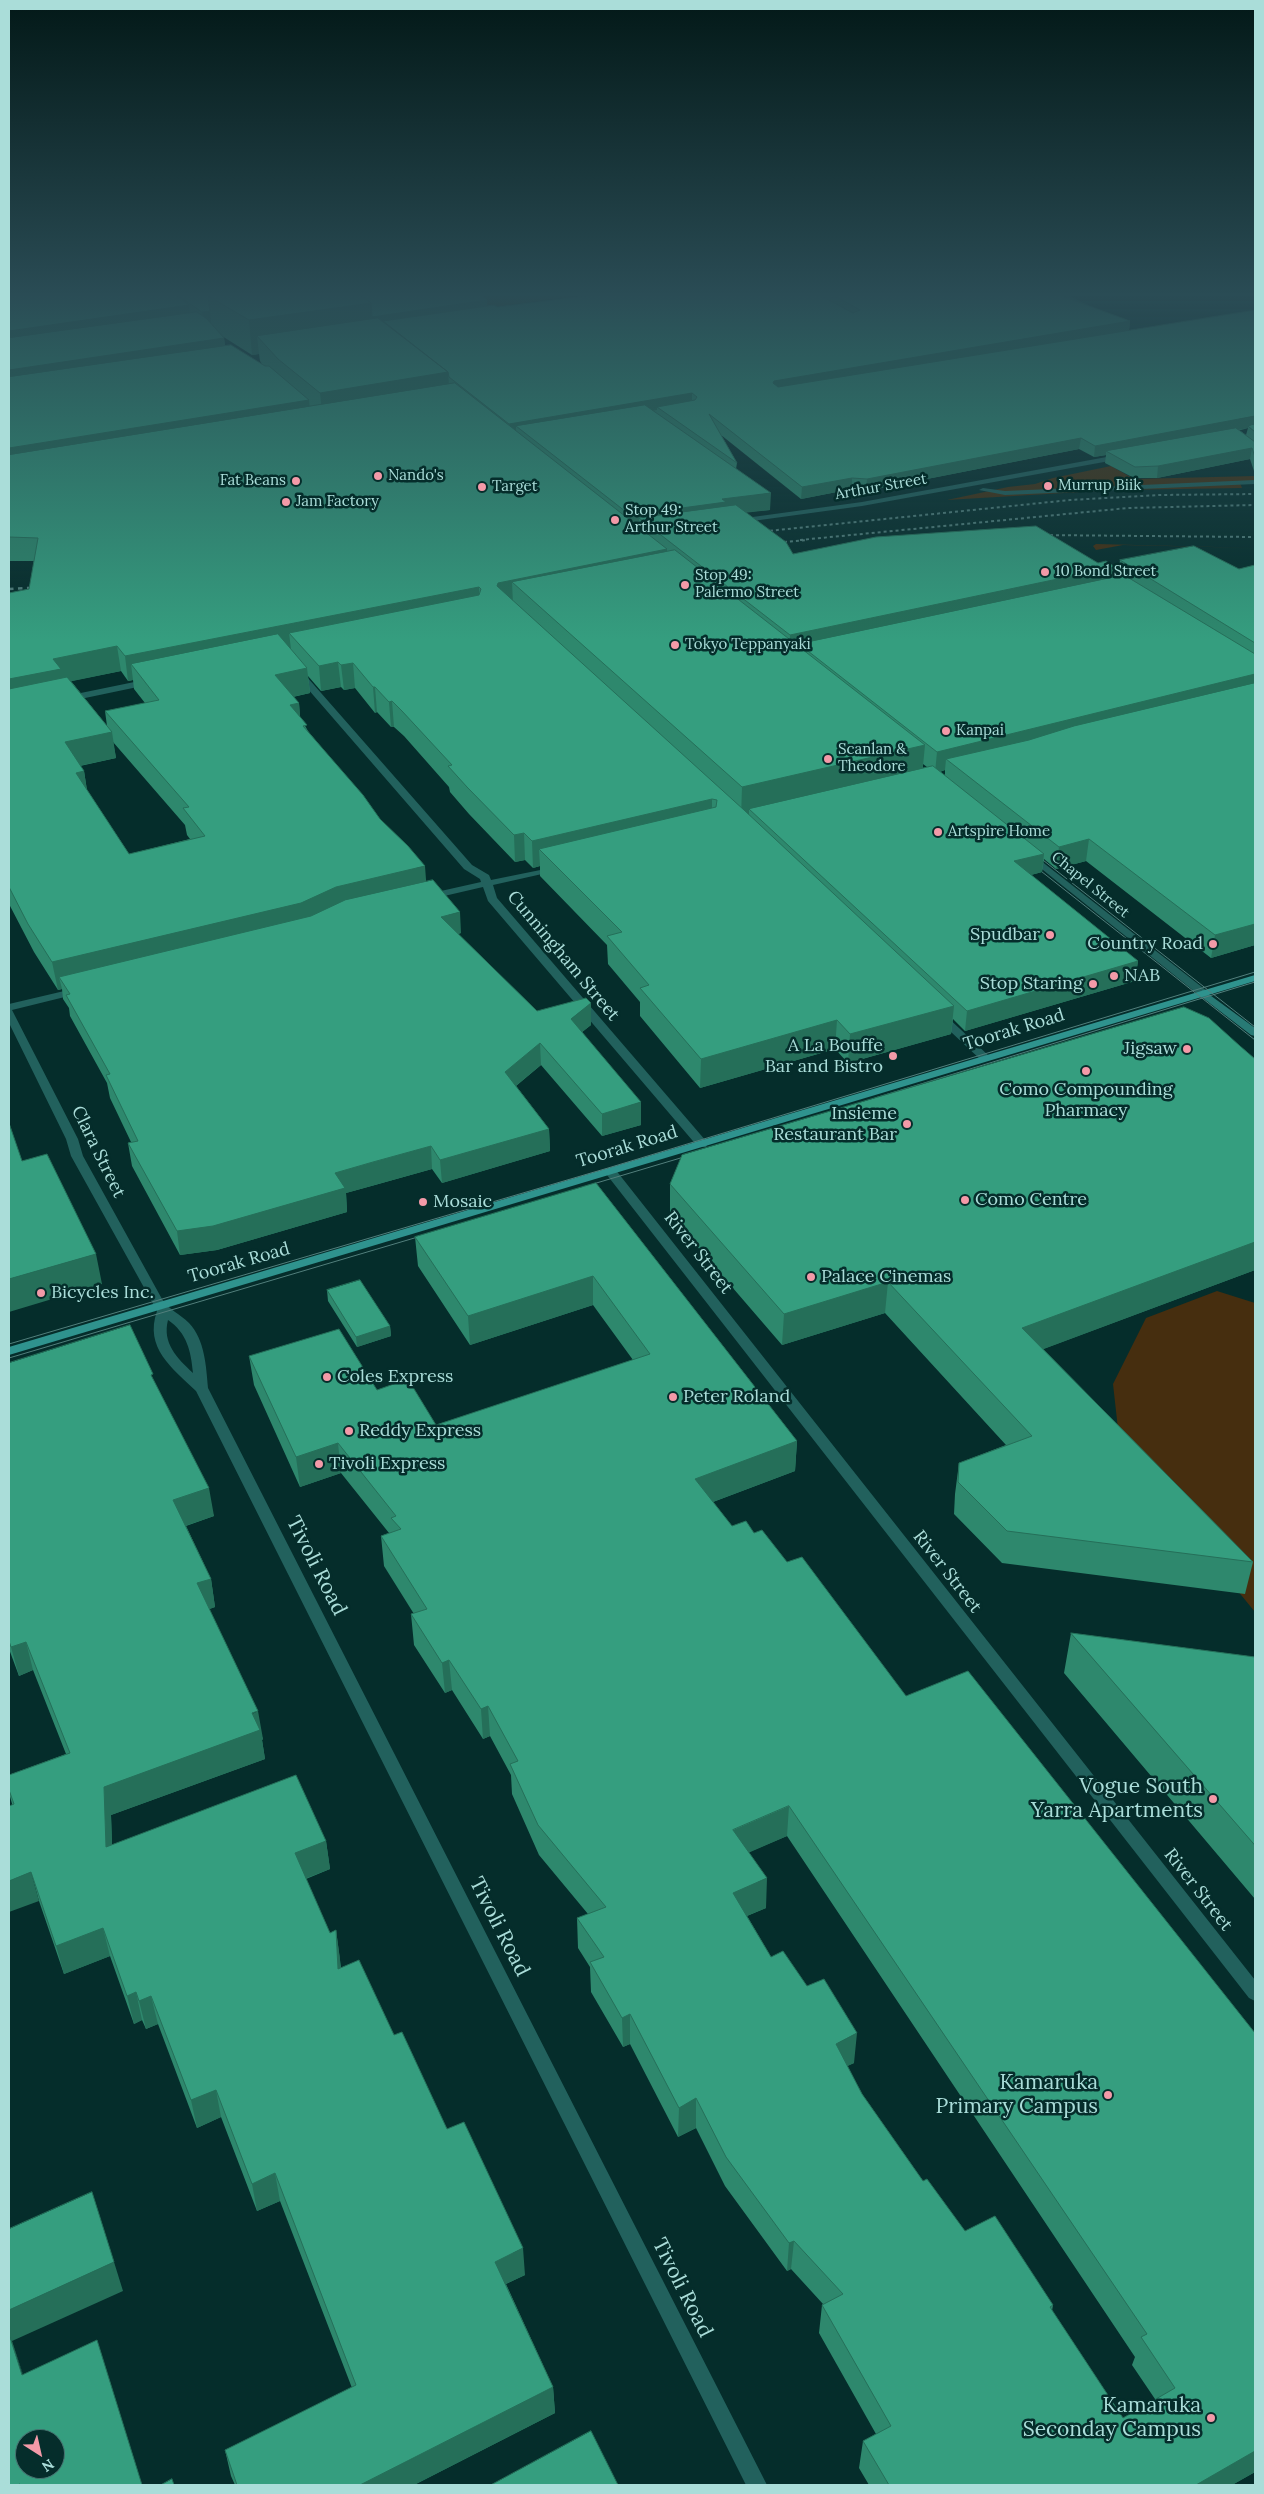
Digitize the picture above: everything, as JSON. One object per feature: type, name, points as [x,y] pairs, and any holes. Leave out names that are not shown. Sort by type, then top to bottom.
[{"type":"main road","name":"Toorak Road","points":[[9,1351],[161,1309],[985,1058],[1255,978]]},
{"type":"main road","name":"Chapel Street","points":[[1203,993],[1255,1033]]},
{"type":"street","name":"Arthur Street","points":[[729,522],[897,498],[1134,454]]},
{"type":"street","points":[[983,490],[1005,493],[1255,482]]},
{"type":"street","points":[[771,505],[785,515]]},
{"type":"street","name":"Cunningham Street","points":[[288,662],[468,867],[485,877],[492,899],[702,1144]]},
{"type":"street","points":[[54,701],[159,680]]},
{"type":"street","name":"Chapel Street","points":[[1022,850],[1203,993]]},
{"type":"street","points":[[414,900],[565,866]]},
{"type":"street","points":[[9,1008],[86,988]]},
{"type":"street","points":[[932,1008],[985,1058]]},
{"type":"street","name":"Clara Street","points":[[9,1012],[72,1140],[77,1156],[161,1309]]},
{"type":"street","name":"River Street","points":[[611,1172],[1255,1993]]},
{"type":"street","name":"Tivoli Road","points":[[161,1309],[185,1327],[188,1332],[196,1350],[201,1388]]},
{"type":"street","name":"Tivoli Road","points":[[161,1309],[159,1335],[161,1340],[170,1357],[201,1388],[757,2485]]},
{"type":"shaded area","points":[[1111,466],[1134,479],[1255,476],[1255,483],[1240,483],[1242,488],[1114,490],[947,500],[1008,487],[1035,484],[1053,478]]},
{"type":"shaded area","points":[[1096,544],[1255,548],[1123,545],[1096,550],[1093,546]]},
{"type":"shaded area","points":[[1217,1291],[1255,1303],[1255,1612],[1120,1447],[1113,1384],[1146,1318]]},
{"type":"building","points":[[9,408],[257,408],[9,448]]},
{"type":"building","points":[[298,408],[487,408],[667,549],[498,583],[497,586],[744,810],[954,1006],[850,1034],[837,1020],[701,1059],[640,988],[649,985],[607,936],[622,932],[539,849],[716,807],[717,800],[712,799],[532,841],[524,833],[514,835],[448,766],[452,765],[402,711],[373,687],[353,663],[341,665],[338,662],[319,666],[289,633],[479,595],[481,589],[479,587],[125,656],[117,646],[53,659],[61,669],[9,679],[9,593],[29,589],[38,538],[9,537],[9,455]]},
{"type":"building","points":[[489,408],[601,408],[509,424]]},
{"type":"building","points":[[624,408],[650,408],[771,493],[722,499],[726,502],[630,515],[516,426]]},
{"type":"building","points":[[659,408],[1255,408],[1255,416],[1095,446],[1081,438],[867,479],[852,478],[802,487],[709,414],[737,463]]},
{"type":"building","points":[[1255,424],[1255,432],[1248,426]]},
{"type":"building","points":[[1236,428],[1255,442],[1255,457],[1252,448],[1158,466],[1135,467],[1106,451]]},
{"type":"building","points":[[736,505],[786,542],[793,554],[876,537],[1036,526],[1098,563],[1106,561],[1115,567],[790,635],[639,518]]},
{"type":"building","points":[[1194,546],[1239,569],[1255,565],[1255,643],[1120,560]]},
{"type":"building","points":[[675,550],[925,745],[742,787],[512,582]]},
{"type":"building","points":[[1124,575],[1255,654],[1255,674],[937,752],[799,644]]},
{"type":"building","points":[[278,634],[307,668],[275,675],[299,703],[290,705],[307,725],[303,726],[363,795],[380,819],[408,846],[425,866],[336,887],[301,903],[52,962],[28,924],[9,887],[9,689],[67,677],[112,732],[65,742],[84,771],[76,773],[129,854],[205,836],[183,808],[189,807],[105,711],[159,700],[131,664]]},
{"type":"building","points":[[1255,683],[1255,924],[1215,935],[1089,839],[1059,847],[946,759],[1029,740],[1074,726]]},
{"type":"building","points":[[933,766],[1044,854],[1014,861],[1138,961],[967,1011],[749,809]]},
{"type":"building","points":[[433,880],[460,912],[441,917],[537,1011],[586,998],[591,1003],[571,1019],[641,1102],[602,1114],[540,1043],[505,1072],[549,1129],[440,1160],[431,1146],[335,1173],[345,1188],[213,1226],[177,1231],[128,1143],[138,1141],[106,1075],[110,1074],[66,995],[70,994],[59,977],[311,916],[345,900]]},
{"type":"building","name":"Como Centre","points":[[1184,1007],[1209,1018],[1255,1059],[1255,1242],[1022,1328],[1253,1562],[1007,1531],[958,1482],[959,1463],[1032,1436],[888,1282],[784,1314],[670,1184],[682,1155]]},
{"type":"building","points":[[9,1123],[22,1161],[47,1154],[96,1254],[9,1279]]},
{"type":"building","points":[[596,1183],[797,1441],[695,1479],[732,1526],[746,1521],[754,1533],[762,1530],[787,1562],[802,1557],[906,1696],[968,1671],[1255,2033],[1255,2451],[1196,2485],[889,2485],[863,2441],[891,2426],[822,2305],[843,2294],[794,2241],[789,2243],[726,2157],[696,2098],[679,2108],[630,2014],[622,2018],[590,1962],[604,1957],[577,1918],[606,1907],[538,1825],[510,1764],[518,1761],[488,1706],[481,1709],[449,1660],[442,1663],[411,1614],[427,1609],[381,1536],[401,1529],[391,1518],[396,1516],[338,1443],[296,1457],[249,1356],[339,1329],[377,1390],[408,1379],[436,1425],[650,1354],[593,1276],[468,1316],[415,1237]],"holes":[[[789,1806],[1147,2334],[1141,2337],[1175,2388],[1123,2418],[1050,2307],[1053,2305],[995,2216],[965,2231],[927,2179],[923,2181],[862,2094],[836,2044],[857,2033],[824,1979],[807,1986],[783,1951],[771,1957],[733,1893],[767,1878],[733,1830]]]},
{"type":"building","points":[[360,1280],[390,1326],[356,1337],[327,1290]]},
{"type":"building","points":[[130,1325],[153,1374],[151,1375],[209,1488],[173,1500],[211,1579],[197,1583],[258,1711],[252,1713],[260,1730],[104,1787],[106,1847],[296,1775],[326,1841],[295,1853],[330,1933],[336,1930],[338,1969],[359,1960],[394,2035],[402,2032],[447,2129],[464,2122],[523,2248],[495,2262],[553,2387],[360,2485],[237,2485],[225,2450],[356,2385],[275,2173],[252,2184],[216,2090],[191,2100],[151,1996],[139,2001],[136,1992],[127,1996],[103,1928],[56,1946],[31,1872],[9,1881],[9,1806],[14,1804],[9,1790],[9,1775],[70,1753],[26,1642],[11,1647],[9,1641],[9,1363]]},
{"type":"building","points":[[1071,1633],[1255,1657],[1255,1845]]},
{"type":"building","points":[[92,2192],[114,2262],[9,2310],[9,2229]]},
{"type":"building","points":[[9,2334],[22,2375],[97,2340],[142,2485],[9,2485]]},
{"type":"building","points":[[591,2431],[618,2485],[491,2485]]},
{"type":"building","points":[[172,2479],[174,2485],[161,2485]]},
{"type":"tram line","points":[[1034,853],[1205,987]]},
{"type":"tram line","points":[[1032,864],[1193,991]]},
{"type":"tram line","points":[[1205,987],[1255,972]]},
{"type":"tram line","points":[[1214,995],[1255,982]]},
{"type":"tram line","points":[[1193,991],[1205,987]]},
{"type":"tram line","points":[[1205,987],[1214,995]]},
{"type":"tram line","points":[[9,1344],[608,1168],[1193,991]]},
{"type":"tram line","points":[[1193,991],[1202,998]]},
{"type":"tram line","points":[[1202,998],[1214,995]]},
{"type":"tram line","points":[[1214,995],[1255,1027]]},
{"type":"tram line","points":[[875,1098],[1202,998]]},
{"type":"tram line","points":[[1202,998],[1255,1040]]},
{"type":"tram line","points":[[583,1187],[694,1154]]},
{"type":"tram line","points":[[9,1358],[428,1234]]},
{"type":"railway","points":[[758,532],[1070,500],[1159,495],[1255,494]]},
{"type":"railway","points":[[800,540],[1128,508],[1255,505]]},
{"type":"railway","points":[[1038,535],[1255,537]]},
{"type":"railway","points":[[781,542],[772,543],[807,540]]},
{"type":"railway","points":[[9,589],[44,587]]},
{"type":"place","name":"Nando's","points":[[378,476]]},
{"type":"place","name":"Fat Beans","points":[[296,481]]},
{"type":"place","name":"Murrup Biik","points":[[1048,486]]},
{"type":"place","name":"Target","points":[[482,487]]},
{"type":"place","name":"Jam Factory","points":[[286,502]]},
{"type":"place","name":"Stop 49: Arthur Street","points":[[615,520]]},
{"type":"place","name":"10 Bond Street","points":[[1045,572]]},
{"type":"place","name":"Stop 49: Palermo Street","points":[[685,585]]},
{"type":"place","name":"Tokyo Teppanyaki","points":[[675,645]]},
{"type":"place","name":"Kanpai","points":[[946,731]]},
{"type":"place","name":"Scanlan & Theodore","points":[[828,759]]},
{"type":"place","name":"Artspire Home","points":[[938,832]]},
{"type":"place","name":"Spudbar","points":[[1050,935]]},
{"type":"place","name":"Country Road","points":[[1213,944]]},
{"type":"place","name":"NAB","points":[[1114,976]]},
{"type":"place","name":"Stop Staring","points":[[1093,984]]},
{"type":"place","name":"Jigsaw","points":[[1187,1049]]},
{"type":"place","name":"A La Bouffe Bar and Bistro","points":[[893,1056]]},
{"type":"place","name":"Como Compounding Pharmacy","points":[[1086,1071]]},
{"type":"place","name":"Insieme Restaurant Bar","points":[[907,1124]]},
{"type":"place","name":"Como Centre","points":[[965,1200]]},
{"type":"place","name":"Mosaic","points":[[423,1202]]},
{"type":"place","name":"Palace Cinemas","points":[[811,1277]]},
{"type":"place","name":"Bicycles Inc.","points":[[41,1293]]},
{"type":"place","name":"Coles Express","points":[[327,1377]]},
{"type":"place","name":"Peter Roland","points":[[673,1397]]},
{"type":"place","name":"Reddy Express","points":[[349,1431]]},
{"type":"place","name":"Tivoli Express","points":[[319,1464]]},
{"type":"place","name":"Vogue South Yarra Apartments","points":[[1213,1799]]},
{"type":"place","name":"Kamaruka Primary Campus","points":[[1108,2095]]},
{"type":"place","name":"Kamaruka Seconday Campus","points":[[1211,2418]]}]
